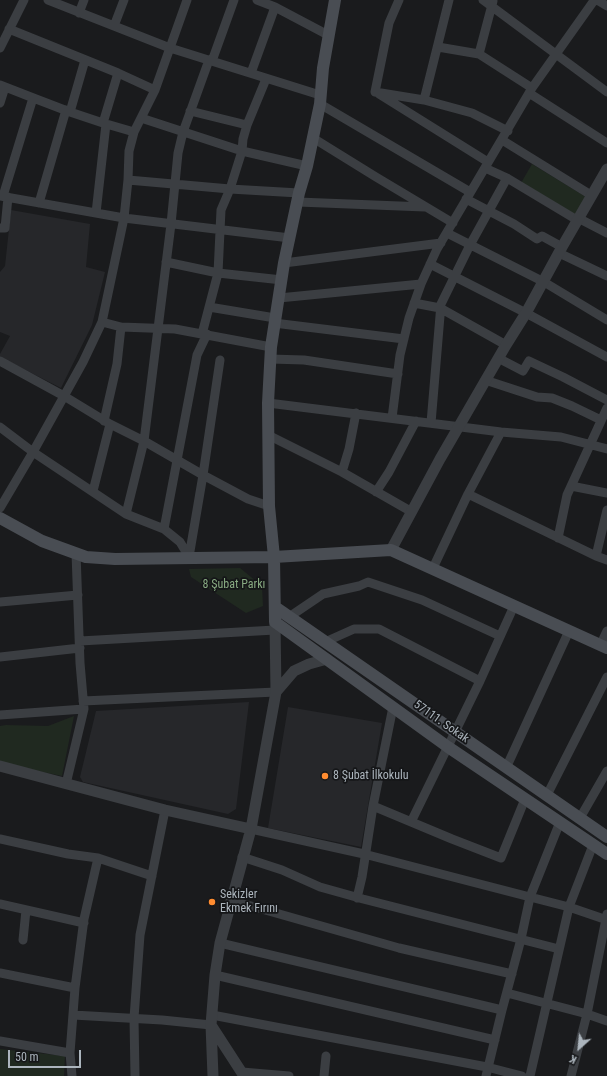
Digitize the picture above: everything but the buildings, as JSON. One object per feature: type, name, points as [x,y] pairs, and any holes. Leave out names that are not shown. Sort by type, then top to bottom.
[{"type":"main road","points":[[328,35],[331,0]]},
{"type":"main road","points":[[335,0],[328,35],[320,99],[313,138],[284,263],[270,353],[268,403],[269,506],[274,557],[275,626],[327,659],[448,747],[607,854]]},
{"type":"main road","points":[[0,518],[42,541],[86,556],[115,558],[274,557],[391,550],[604,647]]},
{"type":"main road","name":"57111. Sokak","points":[[275,607],[607,837]]},
{"type":"street","points":[[0,48],[24,0]]},
{"type":"street","points":[[48,0],[170,48],[266,79],[320,99],[490,212],[514,224],[537,239],[541,236],[560,250],[607,276]]},
{"type":"street","points":[[79,13],[84,0]]},
{"type":"street","points":[[114,26],[124,0]]},
{"type":"street","points":[[0,508],[34,452],[83,362],[102,322],[124,218],[129,151],[134,132],[155,90],[187,0]]},
{"type":"street","points":[[126,514],[144,441],[171,224],[178,153],[190,111],[234,0]]},
{"type":"street","points":[[257,0],[274,7],[328,35]]},
{"type":"street","points":[[375,92],[389,23],[400,0]]},
{"type":"street","points":[[424,100],[449,0]]},
{"type":"street","points":[[483,0],[492,3],[607,92]]},
{"type":"street","points":[[392,418],[400,355],[414,303],[430,264],[468,196],[531,90],[594,1],[607,6]]},
{"type":"street","points":[[479,54],[492,3]]},
{"type":"street","points":[[251,74],[274,7]]},
{"type":"street","points":[[10,29],[118,73],[155,90]]},
{"type":"street","points":[[438,47],[479,54],[607,143]]},
{"type":"street","points":[[39,203],[85,60]]},
{"type":"street","points":[[96,213],[105,124],[118,73]]},
{"type":"street","points":[[164,530],[197,355],[204,334],[218,273],[222,210],[230,190],[242,150],[242,139],[266,79]]},
{"type":"street","points":[[0,103],[2,86],[105,124],[134,132]]},
{"type":"street","points":[[375,92],[424,100],[472,113],[508,131]]},
{"type":"street","points":[[375,92],[507,178],[578,219],[607,233]]},
{"type":"street","points":[[0,228],[5,228],[4,196],[33,98]]},
{"type":"street","points":[[190,111],[247,125]]},
{"type":"street","points":[[141,118],[242,150],[307,166]]},
{"type":"street","points":[[313,138],[453,222]]},
{"type":"street","points":[[502,140],[591,196]]},
{"type":"street","points":[[391,550],[485,380],[526,313],[560,250],[606,172]]},
{"type":"street","points":[[431,423],[441,304],[470,245],[490,212],[507,178]]},
{"type":"street","points":[[128,180],[299,197],[426,207]]},
{"type":"street","points":[[4,196],[124,218],[290,238]]},
{"type":"street","points":[[447,233],[544,282],[607,320]]},
{"type":"street","points":[[284,263],[441,243]]},
{"type":"street","points":[[166,262],[218,273],[282,280]]},
{"type":"street","points":[[430,264],[526,313],[607,358]]},
{"type":"street","points":[[279,298],[421,284]]},
{"type":"street","points":[[414,303],[440,308],[506,345]]},
{"type":"street","points":[[209,307],[275,320],[404,339]]},
{"type":"street","points":[[102,322],[121,327],[175,329],[204,334],[270,353],[304,360],[398,374]]},
{"type":"street","points":[[93,492],[107,422],[121,327]]},
{"type":"street","points":[[498,358],[523,371],[528,362],[530,362],[564,377],[607,400]]},
{"type":"street","points":[[189,558],[220,360]]},
{"type":"street","points":[[0,361],[177,461],[248,499],[269,506]]},
{"type":"street","points":[[485,380],[537,398],[552,398],[601,420]]},
{"type":"street","points":[[268,403],[500,432],[560,437],[607,449]]},
{"type":"street","points":[[558,538],[567,495],[607,408]]},
{"type":"street","points":[[342,472],[349,449],[356,413]]},
{"type":"street","points":[[376,492],[389,472],[416,421]]},
{"type":"street","points":[[0,427],[34,452],[126,514],[164,530],[180,542],[189,558]]},
{"type":"street","points":[[433,568],[468,494],[500,432]]},
{"type":"street","points":[[268,435],[342,472],[412,512]]},
{"type":"street","points":[[571,486],[607,493]]},
{"type":"street","points":[[468,494],[607,560]]},
{"type":"street","points":[[596,556],[607,510]]},
{"type":"street","points":[[66,784],[83,705],[76,553]]},
{"type":"street","points":[[289,617],[323,594],[359,586],[368,582],[422,600],[500,636]]},
{"type":"street","points":[[0,602],[78,595]]},
{"type":"street","points":[[411,822],[480,681],[514,606]]},
{"type":"street","points":[[0,657],[80,644],[275,626],[276,692],[251,828],[230,900],[220,943],[215,975],[211,1020],[213,1076]]},
{"type":"street","points":[[325,642],[354,629],[379,629],[480,681]]},
{"type":"street","points":[[604,647],[607,631]]},
{"type":"street","points":[[506,768],[569,632]]},
{"type":"street","points":[[0,715],[83,705],[276,692],[294,671],[309,664],[327,659]]},
{"type":"street","points":[[547,795],[607,677]]},
{"type":"street","points":[[357,898],[362,877],[364,854],[373,806],[393,707]]},
{"type":"street","points":[[0,766],[165,810],[364,854],[530,896],[606,918],[587,1014],[572,1076]]},
{"type":"street","points":[[580,818],[607,771]]},
{"type":"street","points":[[373,806],[501,858],[525,799]]},
{"type":"street","points":[[135,1076],[134,1018],[140,935],[165,810]]},
{"type":"street","points":[[487,1072],[521,939],[530,896],[560,822]]},
{"type":"street","points":[[0,838],[68,854],[98,858],[152,876]]},
{"type":"street","points":[[530,1076],[569,907],[594,845]]},
{"type":"street","points":[[242,857],[282,870],[320,887],[357,898],[559,949]]},
{"type":"street","points":[[72,1076],[70,1053],[84,918],[98,858]]},
{"type":"street","points":[[230,900],[399,948],[512,974]]},
{"type":"street","points":[[0,904],[84,923]]},
{"type":"street","points":[[23,940],[26,910]]},
{"type":"street","points":[[220,943],[502,1010]]},
{"type":"street","points":[[0,973],[76,988]]},
{"type":"street","points":[[215,975],[495,1040]]},
{"type":"street","points":[[507,993],[587,1014],[607,1021]]},
{"type":"street","points":[[73,1015],[211,1020],[487,1072],[522,1076]]},
{"type":"street","points":[[211,1020],[243,1074],[288,1076]]},
{"type":"street","points":[[0,1041],[70,1053]]},
{"type":"street","points":[[324,1076],[326,1056]]},
{"type":"shaded area","points":[[11,210],[90,224],[86,267],[105,272],[92,325],[61,388],[0,357],[0,354],[10,336],[0,332],[0,272],[5,266]]},
{"type":"shaded area","points":[[249,702],[236,809],[228,814],[83,782],[80,777],[96,711]]},
{"type":"shaded area","name":"8 Şubat İlkokulu","points":[[288,707],[382,723],[361,847],[268,828]]},
{"type":"green space","points":[[532,164],[586,197],[575,216],[521,183]]},
{"type":"green space","name":"8 Şubat Parkı","points":[[240,568],[262,586],[263,606],[246,613],[191,577],[189,569]]},
{"type":"green space","points":[[74,716],[62,776],[0,763],[0,726],[48,726]]},
{"type":"green space","points":[[0,1049],[65,1056],[64,1076],[0,1076]]},
{"type":"place","name":"8 Şubat İlkokulu","points":[[325,776]]},
{"type":"place","name":"Sekizler Ekmek Fırını","points":[[212,902]]}]
